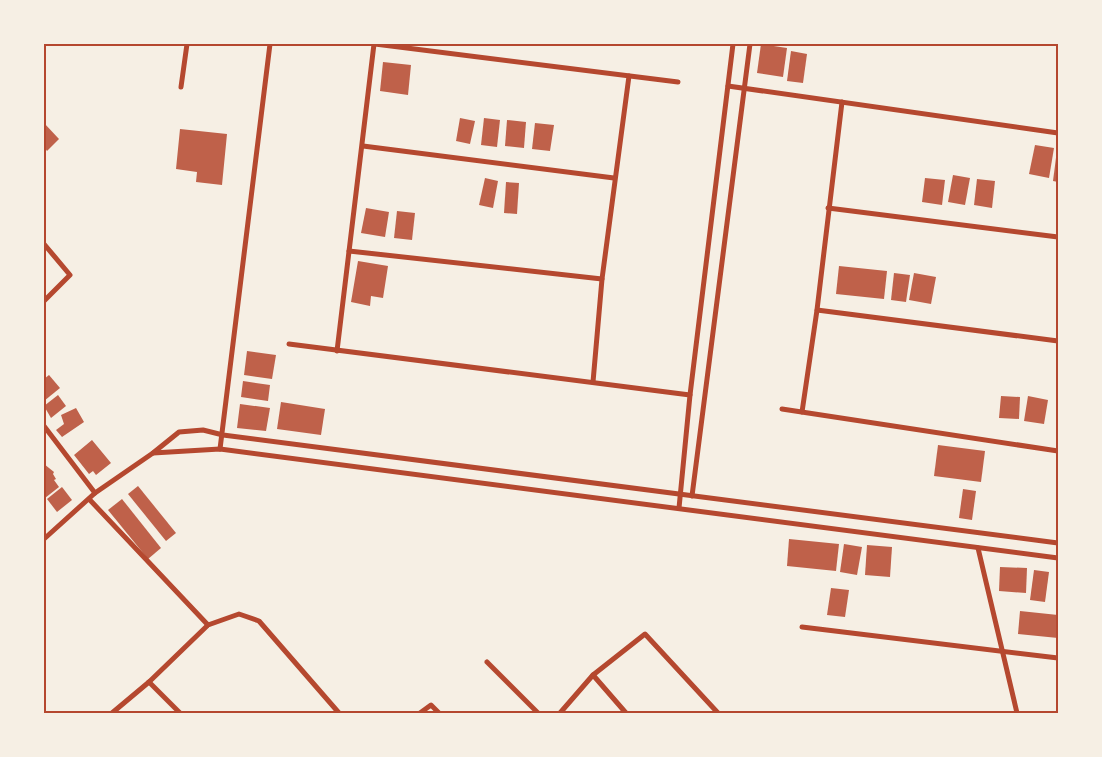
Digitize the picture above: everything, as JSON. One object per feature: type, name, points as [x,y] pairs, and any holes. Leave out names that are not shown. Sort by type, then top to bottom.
[{"type":"street","points":[[181,87],[187,44]]},
{"type":"street","points":[[220,449],[270,44]]},
{"type":"street","points":[[337,351],[375,44],[678,82]]},
{"type":"street","points":[[679,508],[690,395],[733,44]]},
{"type":"street","points":[[692,496],[750,44]]},
{"type":"street","points":[[593,382],[602,279],[629,76]]},
{"type":"street","points":[[728,86],[1058,133]]},
{"type":"street","points":[[802,412],[817,310],[842,102]]},
{"type":"street","points":[[363,146],[614,178]]},
{"type":"street","points":[[828,208],[1058,237]]},
{"type":"street","points":[[44,244],[70,275],[44,301]]},
{"type":"street","points":[[349,251],[602,279]]},
{"type":"street","points":[[817,310],[1058,341]]},
{"type":"street","points":[[289,344],[690,395]]},
{"type":"street","points":[[782,409],[1058,451]]},
{"type":"street","points":[[44,426],[95,493]]},
{"type":"street","points":[[44,539],[95,493],[153,453],[178,432],[203,430],[223,435],[1058,543]]},
{"type":"street","points":[[153,453],[220,449],[1058,558]]},
{"type":"street","points":[[89,499],[208,626]]},
{"type":"street","points":[[978,548],[1017,713]]},
{"type":"street","points":[[112,713],[149,682],[208,626],[240,614],[260,621],[340,713]]},
{"type":"street","points":[[802,627],[1058,658]]},
{"type":"street","points":[[560,713],[593,676],[645,634],[718,713]]},
{"type":"street","points":[[487,662],[538,713]]},
{"type":"street","points":[[593,676],[626,713]]},
{"type":"street","points":[[149,682],[180,713]]},
{"type":"street","points":[[420,713],[431,705],[439,713]]},
{"type":"building","points":[[761,44],[787,48],[783,77],[757,73]]},
{"type":"building","points":[[791,51],[807,54],[803,83],[787,81]]},
{"type":"building","points":[[383,62],[411,65],[408,95],[380,91]]},
{"type":"building","points":[[460,118],[475,121],[470,144],[456,141]]},
{"type":"building","points":[[484,118],[500,120],[497,147],[481,145]]},
{"type":"building","points":[[507,120],[526,122],[524,148],[505,146]]},
{"type":"building","points":[[44,123],[59,139],[47,151],[44,147]]},
{"type":"building","points":[[535,123],[554,125],[550,151],[532,149]]},
{"type":"building","points":[[180,129],[227,134],[222,185],[196,182],[197,172],[176,169]]},
{"type":"building","points":[[1035,145],[1054,148],[1049,178],[1029,174]]},
{"type":"building","points":[[1058,150],[1058,182],[1053,181]]},
{"type":"building","points":[[953,175],[970,178],[965,205],[948,202]]},
{"type":"building","points":[[485,178],[498,181],[493,208],[479,205]]},
{"type":"building","points":[[925,178],[945,180],[942,205],[922,202]]},
{"type":"building","points":[[977,179],[995,181],[992,208],[974,205]]},
{"type":"building","points":[[506,182],[519,183],[517,214],[504,213]]},
{"type":"building","points":[[366,208],[389,212],[385,237],[361,233]]},
{"type":"building","points":[[397,211],[415,213],[412,240],[394,238]]},
{"type":"building","points":[[358,261],[388,266],[383,298],[371,296],[370,306],[351,302]]},
{"type":"building","points":[[839,266],[887,271],[884,299],[836,294]]},
{"type":"building","points":[[894,273],[910,275],[906,302],[891,300]]},
{"type":"building","points":[[914,273],[936,277],[931,304],[909,300]]},
{"type":"building","points":[[247,351],[276,355],[272,379],[244,375]]},
{"type":"building","points":[[49,375],[60,388],[44,401],[44,379]]},
{"type":"building","points":[[243,381],[270,385],[268,401],[241,397]]},
{"type":"building","points":[[58,395],[66,406],[51,418],[44,406]]},
{"type":"building","points":[[1001,396],[1020,397],[1019,419],[999,418]]},
{"type":"building","points":[[1028,396],[1048,400],[1044,424],[1024,421]]},
{"type":"building","points":[[281,402],[325,409],[321,435],[277,429]]},
{"type":"building","points":[[240,404],[270,408],[266,431],[237,428]]},
{"type":"building","points":[[76,408],[84,422],[62,437],[56,430],[64,424],[61,415]]},
{"type":"building","points":[[92,440],[111,463],[96,475],[93,471],[89,474],[74,455]]},
{"type":"building","points":[[938,445],[985,451],[981,482],[934,476]]},
{"type":"building","points":[[44,464],[54,472],[53,474],[56,479],[54,480],[59,487],[45,498]]},
{"type":"building","points":[[138,486],[176,533],[166,541],[128,494]]},
{"type":"building","points":[[62,487],[72,500],[57,512],[47,499]]},
{"type":"building","points":[[963,489],[976,491],[972,520],[959,518]]},
{"type":"building","points":[[122,499],[161,548],[148,559],[108,510]]},
{"type":"building","points":[[789,539],[839,544],[836,571],[787,566]]},
{"type":"building","points":[[844,544],[862,547],[857,575],[840,572]]},
{"type":"building","points":[[867,545],[892,547],[890,577],[865,575]]},
{"type":"building","points":[[1000,567],[1027,568],[1026,593],[999,591]]},
{"type":"building","points":[[1034,570],[1049,572],[1045,602],[1030,600]]},
{"type":"building","points":[[831,588],[849,590],[845,617],[827,615]]},
{"type":"building","points":[[1020,611],[1058,615],[1058,638],[1018,634]]}]
